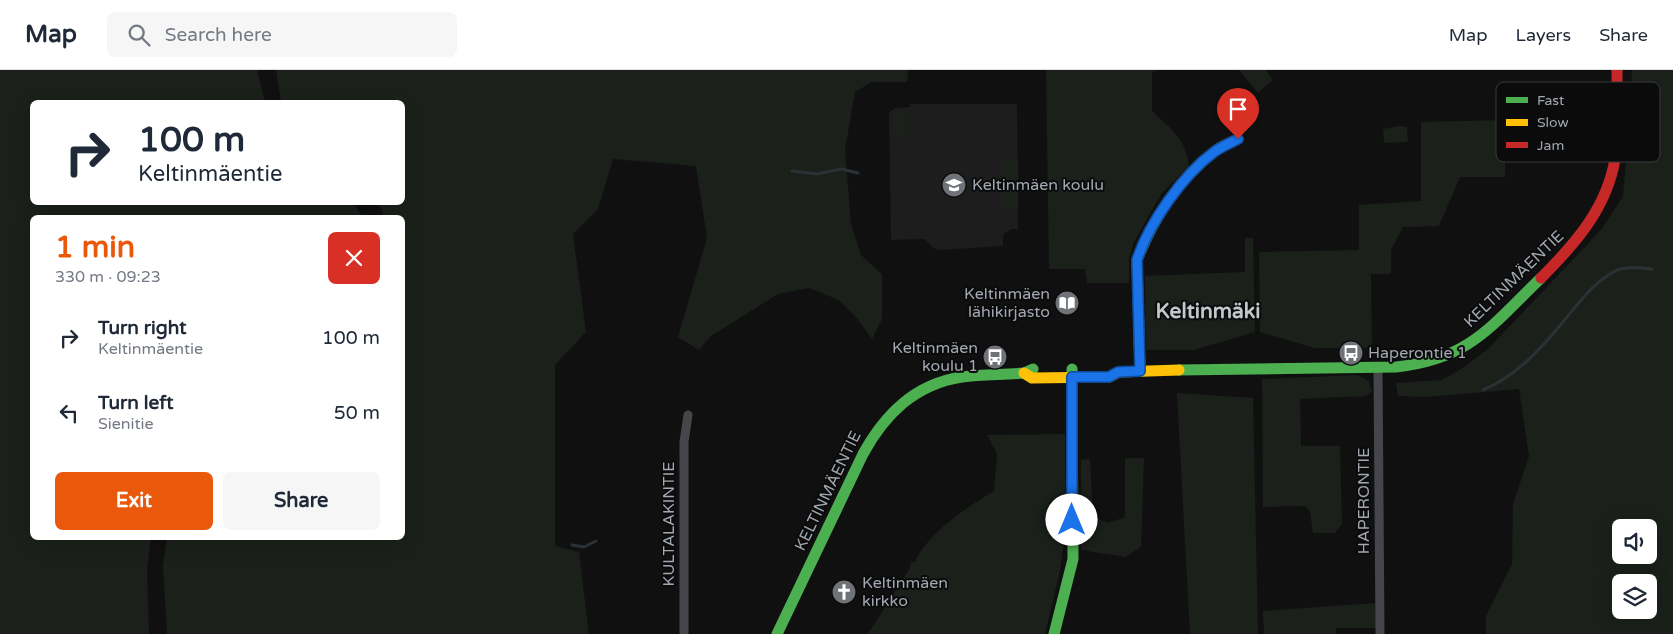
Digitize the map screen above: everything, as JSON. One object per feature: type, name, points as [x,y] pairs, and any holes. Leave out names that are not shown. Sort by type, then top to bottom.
[{"type":"main road","points":[[1140,371],[1137,260],[1143,243],[1154,223],[1186,180],[1215,151],[1238,139]]},
{"type":"main road","name":"KELTINMÄENTIE","points":[[777,634],[862,454],[880,426],[905,402],[918,393],[937,384],[961,377],[1024,373],[1033,369],[1072,373],[1108,368],[1118,372],[1378,368],[1421,364],[1446,356],[1475,340],[1504,315],[1578,239],[1600,206],[1612,174],[1613,162]]},
{"type":"main road","points":[[1054,634],[1073,559],[1072,373]]},
{"type":"street","name":"HAPERONTIE","points":[[1378,368],[1380,634]]},
{"type":"street","name":"KULTALAKINTIE","points":[[684,634],[684,442],[688,415]]},
{"type":"shaded area","points":[[0,70],[257,70],[264,100],[30,100],[30,205],[355,205],[361,215],[30,215],[30,540],[151,540],[147,569],[149,634],[0,634]]},
{"type":"shaded area","points":[[276,70],[908,70],[907,82],[872,82],[855,92],[845,150],[851,224],[861,255],[882,274],[882,319],[872,339],[856,317],[839,300],[809,288],[778,294],[711,336],[699,350],[678,337],[707,238],[696,166],[613,159],[598,209],[573,234],[586,332],[555,365],[555,546],[579,552],[589,634],[167,634],[163,566],[167,540],[405,540],[405,215],[383,215],[379,205],[405,205],[405,100],[281,100]]},
{"type":"shaded area","points":[[1046,70],[1158,70],[1152,72],[1152,111],[1181,141],[1189,166],[1161,194],[1134,242],[1129,259],[1129,283],[1087,283],[1085,269],[1049,269]]},
{"type":"shaded area","points":[[1239,70],[1266,70],[1273,80],[1258,93]]},
{"type":"shaded area","points":[[1632,70],[1673,70],[1673,634],[1486,634],[1486,616],[1512,564],[1513,504],[1529,456],[1519,389],[1428,397],[1398,396],[1396,383],[1441,380],[1458,371],[1488,349],[1601,230],[1623,196],[1626,162],[1660,162],[1660,82],[1631,82]]},
{"type":"shaded area","name":"Keltinmäen koulu","points":[[910,104],[1017,104],[1018,229],[1011,229],[1004,234],[1003,246],[938,250],[925,239],[891,240],[889,113],[895,108],[910,107]]},
{"type":"shaded area","points":[[892,113],[908,113],[908,138],[893,139]]},
{"type":"shaded area","points":[[1496,120],[1496,162],[1505,162],[1505,177],[1460,177],[1439,226],[1403,227],[1391,250],[1391,274],[1371,274],[1372,348],[1315,348],[1260,332],[1259,252],[1359,250],[1359,205],[1421,201],[1421,122]]},
{"type":"shaded area","points":[[1400,126],[1407,127],[1408,142],[1384,143],[1383,129]]},
{"type":"shaded area","points":[[1018,159],[1018,210],[1001,210],[1002,160]]},
{"type":"shaded area","points":[[1245,238],[1253,238],[1255,332],[1194,350],[1146,350],[1145,276],[1245,272]]},
{"type":"shaded area","points":[[1357,375],[1369,381],[1372,391],[1366,396],[1300,399],[1301,446],[1340,446],[1342,524],[1335,533],[1313,533],[1310,511],[1305,506],[1263,507],[1262,379]]},
{"type":"shaded area","points":[[1177,393],[1253,398],[1258,634],[1190,634]]},
{"type":"shaded area","points":[[1065,434],[1066,529],[1060,571],[1045,634],[868,634],[910,568],[911,562],[915,562],[929,541],[949,522],[994,491],[997,454],[987,435]]},
{"type":"shaded area","points":[[1125,458],[1144,458],[1141,547],[1125,557],[1081,550],[1081,460],[1090,459],[1093,517],[1109,523],[1125,517]]},
{"type":"shaded area","points":[[1375,603],[1376,628],[1336,628],[1336,634],[1264,634],[1263,611]]},
{"type":"waterway","points":[[792,171],[817,174],[841,169],[858,173]]},
{"type":"waterway","points":[[1483,390],[1506,378],[1527,361],[1587,294],[1608,275],[1626,268],[1652,269]]},
{"type":"waterway","points":[[572,545],[584,547],[596,541]]},
{"type":"traffic: fast","points":[[1140,371],[1137,260],[1143,245],[1168,201],[1189,174],[1214,152],[1238,139]]},
{"type":"traffic: fast","points":[[1179,370],[1396,367],[1421,363],[1443,356],[1478,338],[1541,278]]},
{"type":"traffic: fast","points":[[777,634],[863,454],[881,426],[892,414],[916,394],[930,386],[945,381],[970,376],[1024,373],[1033,369]]},
{"type":"traffic: fast","points":[[1054,634],[1073,559],[1072,369]]},
{"type":"traffic: slow","points":[[1024,373],[1032,378],[1109,377],[1119,372],[1179,370]]},
{"type":"traffic: jam","points":[[1617,70],[1617,82]]},
{"type":"traffic: jam","points":[[1541,278],[1566,252],[1588,224],[1605,193],[1614,162]]},
{"type":"place","name":"Keltinmäen koulu","points":[[954,185]]},
{"type":"place","name":"Keltinmäen lähikirjasto","points":[[1067,303]]},
{"type":"place","name":"Haperontie 1","points":[[1351,353]]},
{"type":"place","name":"Keltinmäen koulu 1","points":[[995,357]]},
{"type":"place","name":"Keltinmäen kirkko","points":[[844,592]]},
{"type":"district","name":"Keltinmäki","points":[[1208,311]]},
{"type":"route","points":[[1072,520],[1072,377],[1109,377],[1118,372],[1140,371],[1137,260],[1143,243],[1154,223],[1186,180],[1215,151],[1238,139]]}]
